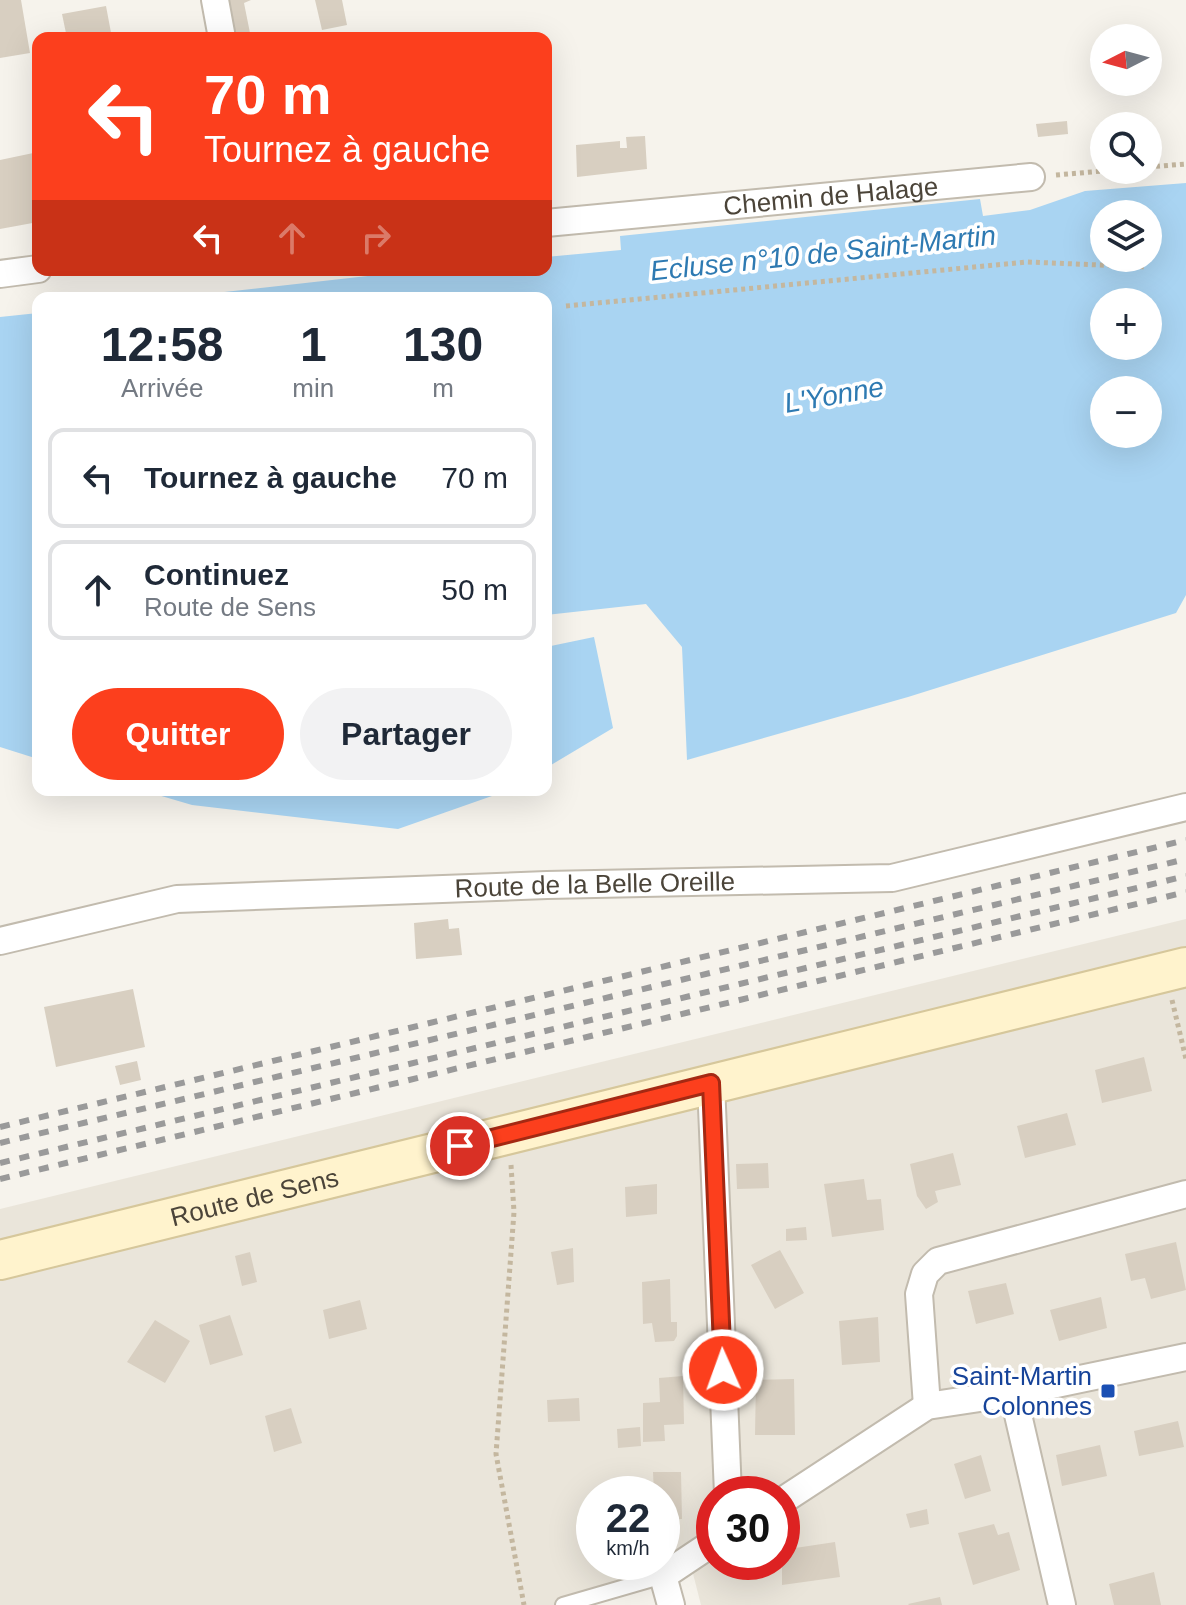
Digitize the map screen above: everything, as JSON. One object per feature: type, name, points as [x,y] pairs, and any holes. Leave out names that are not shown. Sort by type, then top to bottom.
[{"type":"main road","name":"Route de Sens","points":[[0,1260],[1176,970]]},
{"type":"street","points":[[215,0],[221,32]]},
{"type":"street","name":"Chemin de Halage","points":[[552,222],[1031,177]]},
{"type":"street","points":[[0,274],[32,270]]},
{"type":"street","name":"Route de la Belle Oreille","points":[[0,941],[177,899],[547,885],[892,878],[1186,807]]},
{"type":"street","points":[[711,1083],[727,1476]]},
{"type":"street","points":[[927,1406],[919,1294],[925,1274],[938,1261],[1186,1194]]},
{"type":"street","points":[[800,1489],[927,1406],[1013,1393],[1186,1357]]},
{"type":"street","points":[[1013,1393],[1062,1605]]},
{"type":"street","points":[[664,1580],[671,1605]]},
{"type":"lane","points":[[563,1605],[649,1580]]},
{"type":"path","points":[[1162,166],[1186,164]]},
{"type":"path","points":[[1031,177],[1090,172]]},
{"type":"path","points":[[566,306],[1027,262],[1090,265]]},
{"type":"path","points":[[1176,970],[1186,1059]]},
{"type":"path","points":[[509,1133],[514,1212],[496,1454],[524,1605]]},
{"type":"shaded area","points":[[1186,919],[1186,1605],[701,1605],[688,1554],[680,1558],[680,1476],[576,1476],[576,1580],[633,1580],[580,1605],[0,1605],[0,1209]]},
{"type":"water","points":[[1186,183],[1186,595],[1176,613],[908,697],[687,760],[682,647],[646,604],[552,614],[552,292],[224,292],[367,276],[552,276],[552,256],[621,250],[620,236],[980,199],[983,216],[1030,210],[1085,191]]},
{"type":"water","points":[[32,314],[32,757],[0,747],[0,317]]},
{"type":"water","points":[[594,637],[613,728],[552,764],[552,646]]},
{"type":"water","points":[[161,796],[492,796],[398,829],[192,805]]},
{"type":"building","points":[[0,0],[21,0],[30,53],[0,58]]},
{"type":"building","points":[[219,0],[251,0],[244,3],[250,32],[225,32]]},
{"type":"building","points":[[315,0],[342,0],[347,25],[322,30]]},
{"type":"building","points":[[106,6],[111,32],[66,32],[62,14]]},
{"type":"building","points":[[1067,121],[1068,134],[1038,137],[1036,124]]},
{"type":"building","points":[[645,136],[647,169],[577,177],[576,145],[620,141],[620,148],[627,148],[626,137]]},
{"type":"building","points":[[32,153],[32,223],[0,229],[0,160]]},
{"type":"building","points":[[448,919],[449,929],[459,928],[462,955],[416,959],[414,923]]},
{"type":"building","points":[[133,989],[145,1047],[56,1067],[44,1007]]},
{"type":"building","points":[[1144,1057],[1152,1091],[1102,1103],[1095,1070]]},
{"type":"building","points":[[137,1061],[141,1080],[120,1085],[115,1066]]},
{"type":"building","points":[[1067,1113],[1076,1145],[1025,1158],[1017,1126]]},
{"type":"building","points":[[953,1153],[961,1185],[935,1191],[938,1202],[926,1209],[917,1196],[910,1164]]},
{"type":"building","points":[[768,1163],[769,1188],[737,1189],[736,1164]]},
{"type":"building","points":[[864,1179],[867,1200],[881,1199],[884,1230],[832,1237],[824,1184]]},
{"type":"building","points":[[657,1184],[657,1214],[626,1217],[625,1187]]},
{"type":"building","points":[[806,1227],[807,1240],[786,1241],[786,1229]]},
{"type":"building","points":[[1176,1242],[1186,1290],[1151,1299],[1145,1278],[1131,1281],[1125,1254]]},
{"type":"building","points":[[573,1248],[574,1282],[557,1285],[551,1252]]},
{"type":"building","points":[[780,1250],[804,1293],[775,1309],[751,1265]]},
{"type":"building","points":[[250,1252],[257,1282],[242,1286],[235,1256]]},
{"type":"building","points":[[670,1279],[671,1322],[677,1322],[677,1336],[674,1341],[655,1342],[652,1323],[643,1324],[642,1282]]},
{"type":"building","points":[[1006,1283],[1014,1314],[976,1324],[968,1291]]},
{"type":"building","points":[[1101,1297],[1107,1328],[1059,1341],[1050,1310]]},
{"type":"building","points":[[360,1300],[367,1329],[329,1339],[323,1310]]},
{"type":"building","points":[[230,1315],[243,1355],[210,1365],[199,1325]]},
{"type":"building","points":[[878,1317],[880,1362],[842,1365],[839,1321]]},
{"type":"building","points":[[155,1320],[190,1341],[165,1383],[127,1362]]},
{"type":"building","points":[[683,1376],[684,1424],[664,1425],[665,1441],[643,1442],[643,1403],[660,1402],[659,1378]]},
{"type":"building","points":[[794,1379],[795,1435],[755,1435],[756,1380]]},
{"type":"building","points":[[579,1398],[580,1421],[548,1422],[547,1400]]},
{"type":"building","points":[[291,1408],[302,1443],[274,1452],[265,1416]]},
{"type":"building","points":[[1178,1421],[1184,1447],[1139,1456],[1134,1431]]},
{"type":"building","points":[[640,1427],[641,1446],[618,1448],[617,1429]]},
{"type":"building","points":[[1100,1445],[1107,1476],[1062,1486],[1056,1455]]},
{"type":"building","points":[[981,1455],[991,1491],[965,1499],[954,1464]]},
{"type":"building","points":[[653,1472],[681,1472],[682,1519],[680,1476],[653,1476]]},
{"type":"building","points":[[927,1509],[929,1524],[910,1528],[906,1514]]},
{"type":"building","points":[[994,1524],[998,1535],[1009,1532],[1020,1570],[973,1585],[958,1533]]},
{"type":"building","points":[[835,1542],[840,1577],[782,1585],[782,1580],[800,1580],[800,1547]]},
{"type":"building","points":[[1154,1572],[1161,1605],[1114,1605],[1109,1584]]},
{"type":"building","points":[[940,1597],[942,1605],[908,1604]]},
{"type":"railway","points":[[0,1127],[1186,840]]},
{"type":"railway","points":[[0,1143],[1186,859]]},
{"type":"railway","points":[[0,1163],[1186,876]]},
{"type":"railway","points":[[0,1179],[1186,892]]},
{"type":"place","name":"Saint-Martin Colonnes","points":[[1108,1391]]},
{"type":"route","points":[[460,1146],[711,1083],[723,1370]]},
{"type":"water label","name":"Ecluse n°10 de Saint-Martin","points":[[823,253]]},
{"type":"water label","name":"L'Yonne","points":[[834,395]]}]
